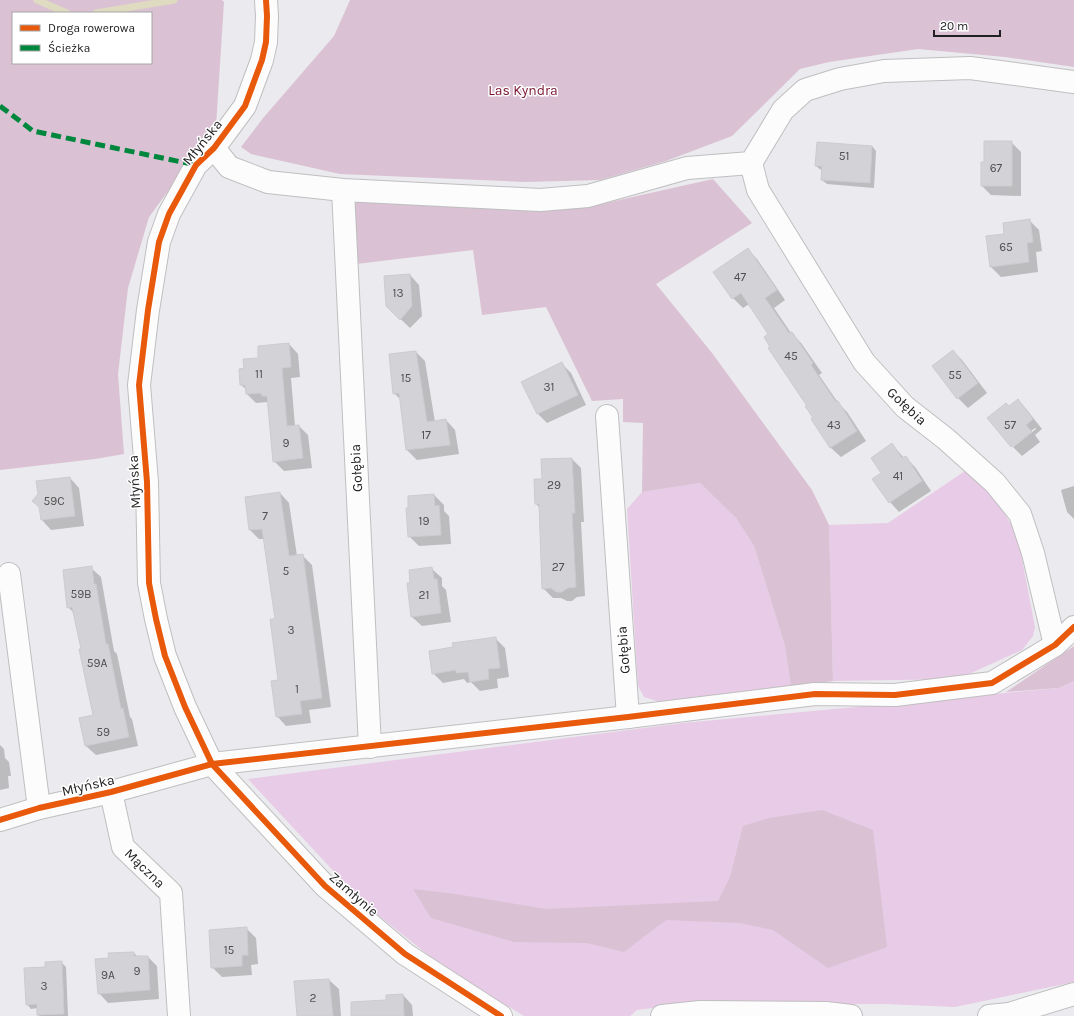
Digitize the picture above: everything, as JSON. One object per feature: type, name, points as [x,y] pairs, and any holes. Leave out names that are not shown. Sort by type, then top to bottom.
[{"type":"street","name":"Młyńska","points":[[0,820],[39,808],[112,792],[212,764],[186,708],[165,656],[154,612],[149,583],[147,482],[139,385],[148,310],[159,242],[169,214],[196,165],[214,148],[245,106],[262,60],[266,42],[267,8]]},
{"type":"street","points":[[214,148],[229,167],[268,182],[342,190],[540,200],[588,196],[687,168],[751,163],[783,110],[806,90],[840,79],[884,71],[970,68],[1074,82]]},
{"type":"street","name":"Gołębia","points":[[751,163],[758,190],[864,362],[905,407],[946,439],[995,483],[1020,514],[1033,553],[1055,645]]},
{"type":"street","name":"Gołębia","points":[[342,190],[370,747]]},
{"type":"street","name":"Gołębia","points":[[607,416],[628,717]]},
{"type":"street","points":[[8,574],[39,808]]},
{"type":"street","points":[[212,764],[370,747],[815,694],[895,695],[992,683],[1055,645],[1074,628]]},
{"type":"street","name":"Zamłynie","points":[[212,764],[325,886],[405,954],[501,1016]]},
{"type":"street","name":"Mączna","points":[[112,792],[123,847],[171,893],[179,1016]]},
{"type":"street","points":[[989,1016],[1009,1014],[1074,994]]},
{"type":"street","points":[[662,1016],[700,1012],[826,1013],[851,1016]]},
{"type":"shaded area","points":[[968,469],[994,498],[1017,533],[1035,627],[1033,636],[1022,650],[958,679],[833,681],[829,525],[888,523]]},
{"type":"shaded area","points":[[700,483],[736,518],[754,546],[785,646],[791,687],[660,702],[644,697],[638,686],[627,509],[642,492]]},
{"type":"shaded area","points":[[1074,681],[1074,982],[955,1007],[885,1004],[676,1005],[637,1010],[630,1016],[524,1016],[446,969],[364,904],[248,779],[683,723],[1059,688]]},
{"type":"green space","points":[[0,0],[222,0],[224,2],[216,126],[149,217],[128,288],[118,374],[124,454],[95,459],[0,470]]},
{"type":"green space","name":"Las Kyndra","points":[[350,0],[1074,0],[1074,67],[1005,57],[918,49],[829,62],[800,69],[732,136],[666,161],[600,180],[525,182],[340,174],[251,154],[241,147],[264,117],[334,36]]},
{"type":"green space","points":[[713,179],[752,223],[656,284],[712,353],[812,490],[829,525],[833,681],[791,687],[785,646],[754,546],[736,518],[700,483],[642,492],[643,423],[623,422],[623,399],[592,401],[546,307],[482,315],[473,250],[356,264],[351,213],[356,201],[556,210],[588,207]]},
{"type":"green space","points":[[1074,646],[1074,681],[1059,688],[1006,692]]},
{"type":"green space","points":[[822,810],[873,830],[887,947],[828,968],[773,930],[740,923],[666,920],[624,952],[587,943],[514,942],[431,918],[413,889],[455,894],[546,909],[718,901],[730,877],[743,826],[769,818]]},
{"type":"building","points":[[984,141],[1012,141],[1012,186],[981,186],[981,162],[984,162]]},
{"type":"building","points":[[817,142],[872,146],[870,183],[821,180],[822,166],[815,166]]},
{"type":"building","points":[[1030,219],[1033,242],[1027,243],[1029,262],[990,267],[986,236],[1004,234],[1003,223]]},
{"type":"building","points":[[748,248],[777,290],[765,298],[789,333],[792,332],[813,363],[811,365],[836,402],[838,401],[857,431],[830,448],[811,419],[813,418],[805,406],[807,406],[768,348],[770,347],[764,337],[768,334],[741,293],[732,299],[713,272]]},
{"type":"building","points":[[410,274],[412,306],[400,320],[386,306],[384,276]]},
{"type":"building","points":[[289,343],[291,367],[282,368],[287,426],[299,425],[303,458],[273,462],[267,396],[262,396],[261,393],[246,394],[245,385],[240,385],[239,369],[244,368],[243,359],[258,358],[258,346]]},
{"type":"building","points":[[953,350],[978,383],[957,399],[932,366]]},
{"type":"building","points":[[416,351],[427,422],[446,419],[450,445],[406,450],[399,393],[393,394],[389,354]]},
{"type":"building","points":[[562,362],[578,395],[537,414],[521,382]]},
{"type":"building","points":[[1018,399],[1033,419],[1026,425],[1032,432],[1011,447],[987,418],[1006,403],[1009,406]]},
{"type":"building","points":[[892,443],[902,458],[906,456],[922,481],[889,503],[872,479],[881,473],[871,458]]},
{"type":"building","points":[[572,458],[575,513],[572,513],[576,587],[568,588],[562,592],[556,592],[551,588],[542,589],[539,504],[535,504],[534,479],[542,479],[541,459]]},
{"type":"building","points":[[70,477],[75,516],[41,520],[39,507],[32,501],[38,494],[36,481]]},
{"type":"building","points":[[280,492],[289,556],[303,554],[322,698],[300,701],[302,714],[276,717],[271,681],[278,680],[270,619],[275,619],[262,529],[249,530],[245,497]]},
{"type":"building","points":[[434,494],[435,506],[439,505],[441,535],[408,537],[406,508],[408,508],[408,496]]},
{"type":"building","points":[[92,566],[94,584],[96,584],[106,644],[108,644],[121,709],[123,708],[129,737],[85,746],[79,718],[93,715],[72,607],[67,608],[63,570]]},
{"type":"building","points":[[432,567],[434,579],[437,579],[441,613],[411,617],[407,583],[410,583],[409,570]]},
{"type":"building","points":[[496,637],[500,668],[488,669],[489,679],[470,682],[468,672],[456,673],[456,670],[432,674],[429,651],[453,647],[452,643]]},
{"type":"building","points":[[247,927],[248,955],[242,955],[242,966],[211,968],[209,930]]},
{"type":"building","points":[[134,952],[134,956],[148,956],[150,990],[98,994],[95,959],[109,958],[108,953]]},
{"type":"building","points":[[62,961],[64,1014],[37,1015],[37,1004],[26,1005],[24,968],[45,967],[45,962]]},
{"type":"building","points":[[329,979],[333,1016],[297,1016],[294,981]]},
{"type":"building","points":[[403,994],[404,1016],[351,1016],[351,1002],[386,1000],[386,995]]},
{"type":"waterway","points":[[37,0],[65,12]]},
{"type":"waterway","points":[[102,12],[174,0]]},
{"type":"marked path","points":[[0,106],[33,131],[196,165]]},
{"type":"cycle path","points":[[266,0],[266,42],[262,60],[245,106],[214,148],[196,165],[169,214],[159,242],[148,310],[139,385],[147,482],[149,583],[156,619],[165,656],[185,707],[212,764],[325,886],[405,954],[501,1016]]},
{"type":"cycle path","points":[[0,820],[39,808],[111,792],[212,764],[628,717],[815,694],[895,695],[992,683],[1055,645],[1074,627]]}]
